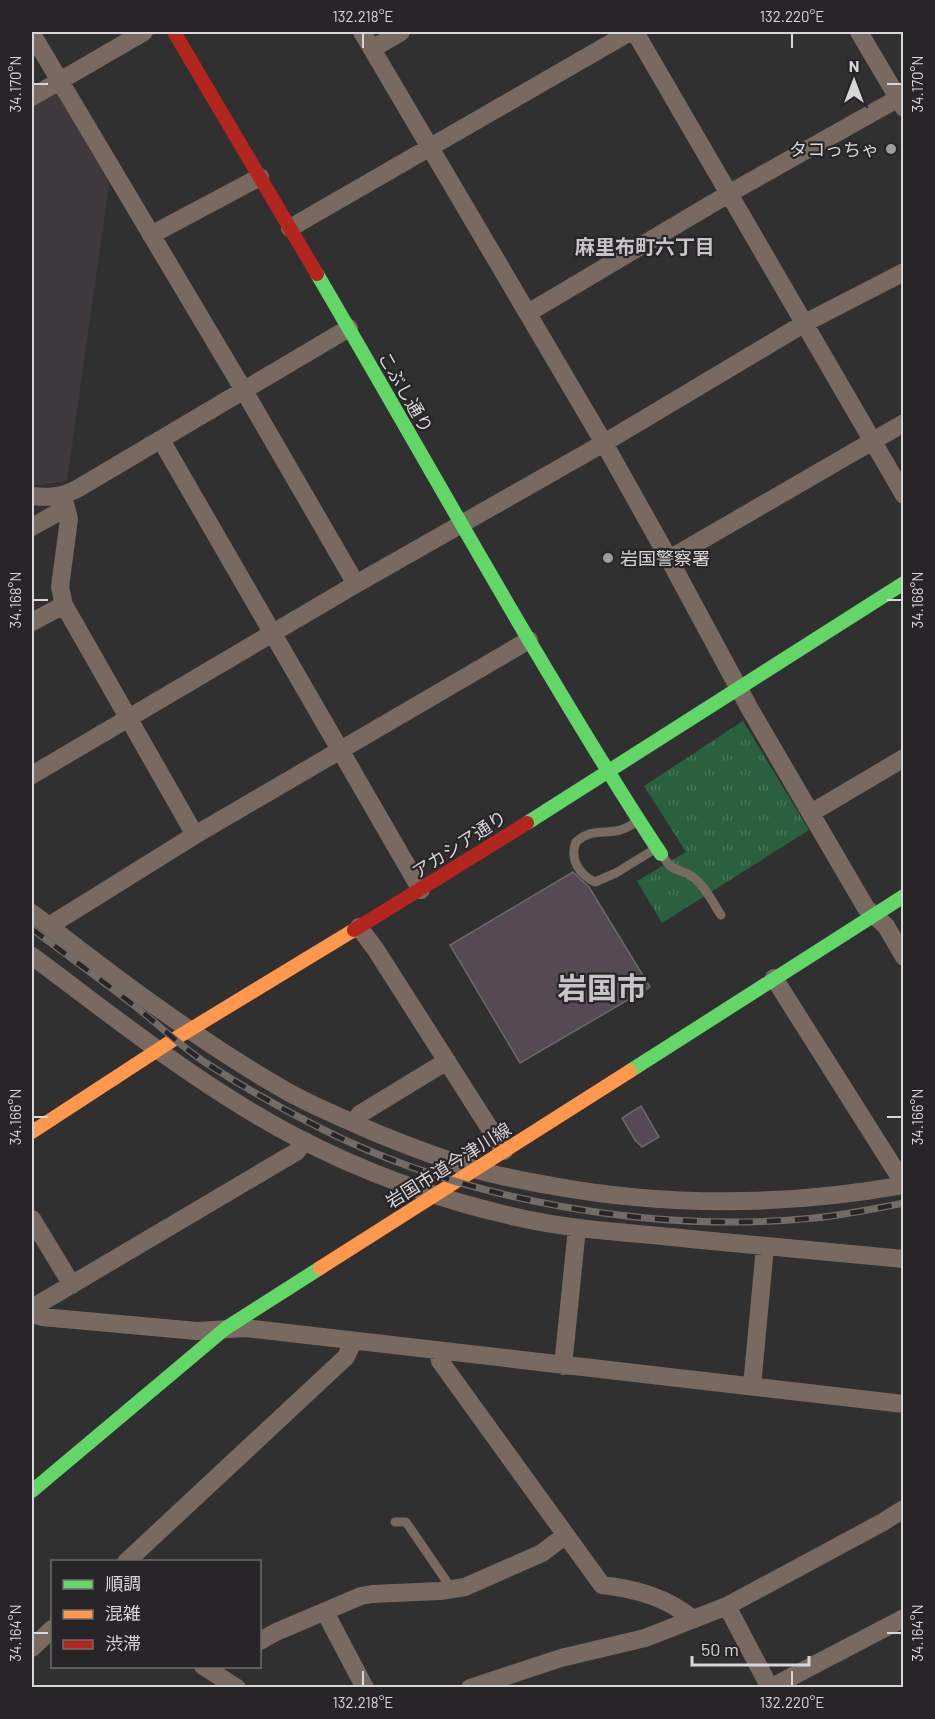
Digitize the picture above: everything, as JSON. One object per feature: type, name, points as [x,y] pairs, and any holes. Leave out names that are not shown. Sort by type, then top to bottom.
[{"type":"street","points":[[32,96],[144,32]]},
{"type":"street","name":"こぶし通り","points":[[174,32],[349,328],[529,640],[637,820],[659,851]]},
{"type":"street","points":[[362,32],[604,443],[751,711],[866,908],[886,926],[903,957]]},
{"type":"street","points":[[372,48],[401,32]]},
{"type":"street","points":[[290,228],[630,32]]},
{"type":"street","points":[[635,32],[903,495]]},
{"type":"street","points":[[528,313],[730,193],[901,100],[859,32]]},
{"type":"street","points":[[32,34],[356,584]]},
{"type":"street","points":[[150,235],[260,177]]},
{"type":"street","points":[[32,775],[356,584],[604,443],[805,323],[903,272]]},
{"type":"street","points":[[32,527],[65,502],[161,440],[243,389],[349,328]]},
{"type":"street","points":[[669,559],[903,423]]},
{"type":"street","points":[[161,440],[421,890]]},
{"type":"street","points":[[32,496],[65,502]]},
{"type":"street","points":[[65,502],[69,519],[60,587],[64,605],[195,835]]},
{"type":"street","name":"アカシア通り","points":[[32,1132],[189,1030],[421,890],[903,583]]},
{"type":"street","points":[[32,622],[64,605]]},
{"type":"street","points":[[49,926],[195,835],[529,640]]},
{"type":"street","points":[[811,813],[903,758]]},
{"type":"street","name":"岩国市道今津川線","points":[[32,1491],[226,1328],[903,896]]},
{"type":"street","points":[[32,913],[168,1016],[281,1089],[400,1143],[476,1169],[586,1192],[686,1201],[791,1200],[902,1185],[899,1176],[774,978]]},
{"type":"street","points":[[359,927],[504,1151]]},
{"type":"street","points":[[32,956],[118,1019],[157,1051],[234,1102],[304,1141],[395,1180],[435,1194],[517,1217],[577,1228],[903,1259]]},
{"type":"street","points":[[353,1123],[360,1114],[447,1061]]},
{"type":"street","points":[[32,1308],[296,1152],[304,1141]]},
{"type":"street","points":[[32,1220],[72,1285]]},
{"type":"street","points":[[563,1366],[577,1228]]},
{"type":"street","points":[[752,1386],[765,1247]]},
{"type":"street","points":[[32,1314],[42,1317],[197,1330],[245,1328],[903,1404]]},
{"type":"street","points":[[128,1560],[346,1357],[353,1341]]},
{"type":"street","points":[[439,1351],[440,1362],[602,1585],[625,1587],[653,1595],[677,1606],[693,1619]]},
{"type":"street","points":[[470,1688],[561,1658],[645,1638],[727,1606],[903,1509]]},
{"type":"street","points":[[261,1641],[372,1593],[465,1587],[542,1553],[566,1535]]},
{"type":"street","points":[[727,1606],[770,1688],[903,1618]]},
{"type":"street","points":[[325,1612],[365,1688]]},
{"type":"street","points":[[32,1648],[51,1630]]},
{"type":"street","points":[[208,1668],[231,1678]]},
{"type":"lane","points":[[637,820],[626,828],[612,833],[596,831],[588,833],[576,842],[573,855],[583,876],[596,882],[659,851],[669,866],[692,876],[699,883],[721,915]]},
{"type":"lane","points":[[395,1522],[406,1522],[447,1582],[449,1589]]},
{"type":"shaded area","points":[[59,89],[110,177],[67,481],[33,486],[32,105]]},
{"type":"green space","points":[[743,721],[809,830],[662,923],[637,881],[686,852],[644,786]]},
{"type":"building","points":[[573,872],[589,887],[650,987],[520,1063],[450,945]]},
{"type":"building","points":[[641,1106],[659,1137],[642,1147],[622,1118]]},
{"type":"railway","points":[[32,929],[131,1003],[196,1056],[234,1081],[322,1129],[378,1154],[437,1176],[499,1193],[562,1206],[626,1216],[690,1221],[753,1222],[814,1218],[904,1203]]},
{"type":"traffic: fast","points":[[317,274],[536,652],[661,854]]},
{"type":"traffic: fast","points":[[527,823],[904,583]]},
{"type":"traffic: fast","points":[[630,1071],[904,896]]},
{"type":"traffic: fast","points":[[32,1491],[226,1328],[320,1268]]},
{"type":"traffic: slow","points":[[32,1132],[173,1040],[354,930]]},
{"type":"traffic: slow","points":[[320,1268],[630,1071]]},
{"type":"traffic: jam","points":[[174,32],[317,274]]},
{"type":"traffic: jam","points":[[354,930],[527,823]]},
{"type":"place","name":"タコっちゃ","points":[[891,149]]},
{"type":"place","name":"岩国警察署","points":[[608,558]]},
{"type":"district","name":"麻里布町六丁目","points":[[645,246]]},
{"type":"district","name":"岩国市","points":[[602,987]]}]
